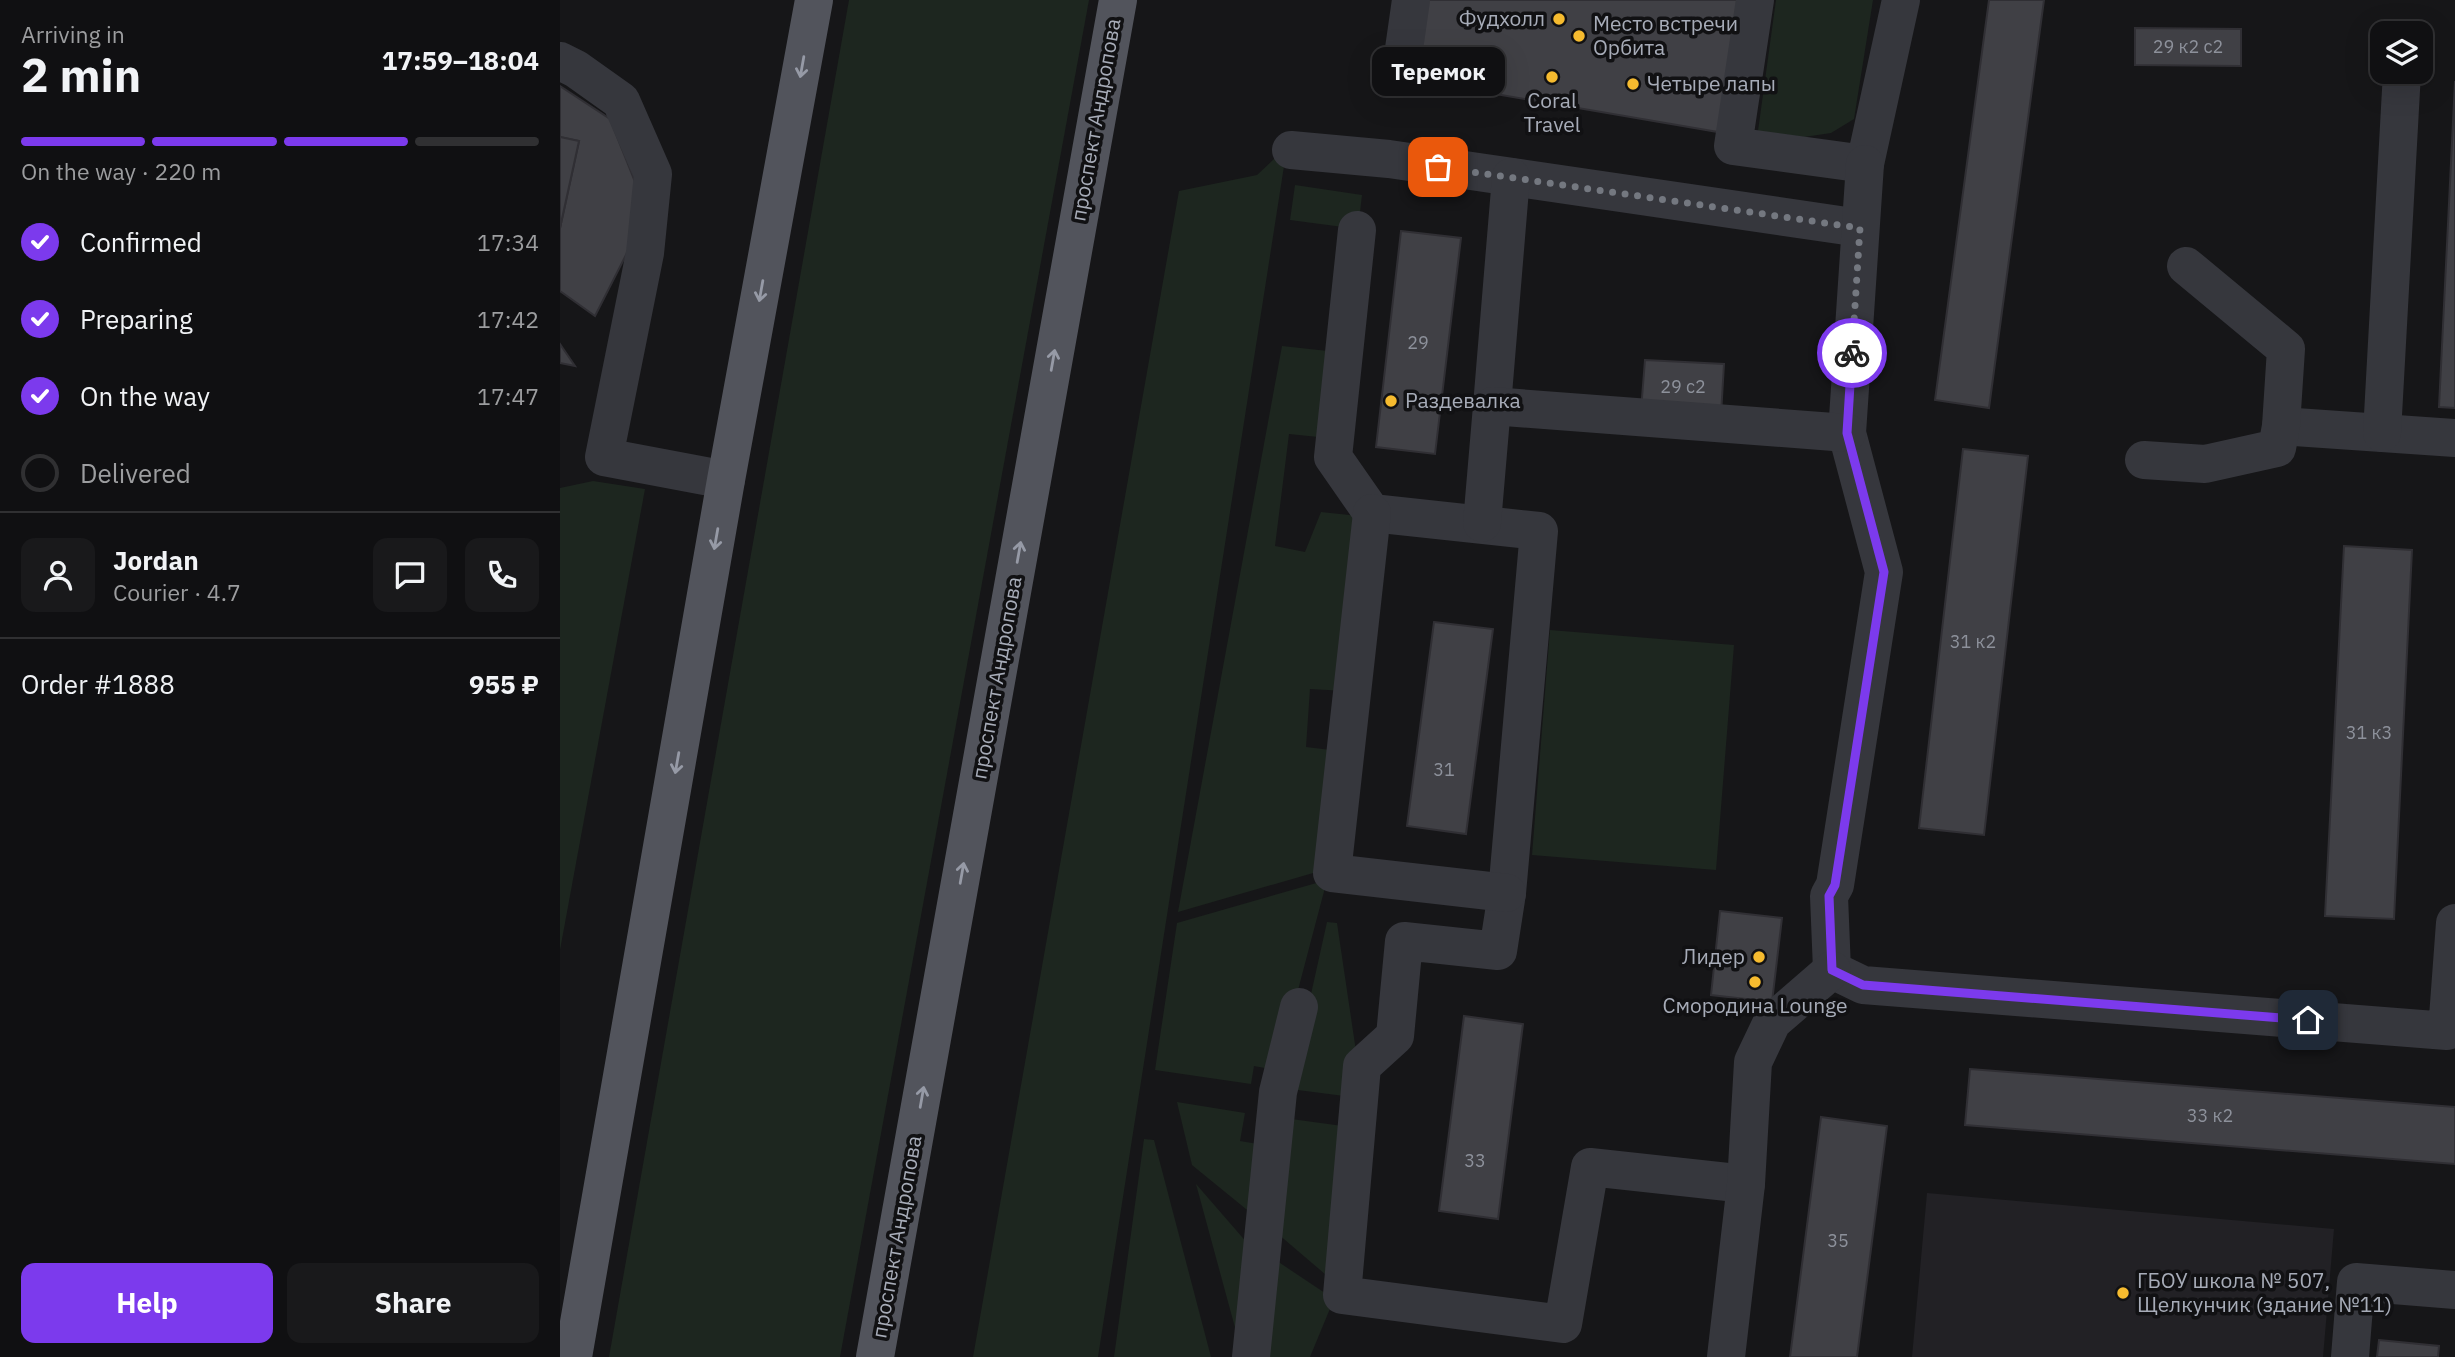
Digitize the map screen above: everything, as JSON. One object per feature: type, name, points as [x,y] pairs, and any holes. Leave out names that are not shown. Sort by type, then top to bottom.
[{"type":"main road","points":[[573,1357],[726,480],[814,0]]},
{"type":"main road","name":"проспект Андропова","points":[[875,1357],[1118,0]]},
{"type":"lane","points":[[1402,63],[1411,0]]},
{"type":"lane","points":[[1755,0],[1733,146],[1865,164]]},
{"type":"lane","points":[[1832,970],[1829,896],[1835,885],[1884,572],[1847,433],[1860,228],[1865,164],[1901,0]]},
{"type":"lane","points":[[560,61],[621,101],[653,174],[645,253],[604,457],[726,480]]},
{"type":"lane","points":[[2382,433],[2401,84]]},
{"type":"lane","points":[[1291,150],[1389,159],[1860,228]]},
{"type":"lane","points":[[1482,523],[1511,177]]},
{"type":"lane","points":[[1357,230],[1333,457],[1372,513],[1332,873],[1507,892]]},
{"type":"lane","points":[[2144,460],[2205,464],[2277,448],[2286,349],[2186,267]]},
{"type":"lane","points":[[1492,406],[1847,433]]},
{"type":"lane","points":[[2281,426],[2455,438]]},
{"type":"lane","points":[[1372,513],[1539,531],[1507,892],[1498,951],[1404,941],[1395,1036],[1362,1066],[1342,1296],[1563,1324],[1590,1167],[1746,1184]]},
{"type":"lane","points":[[1832,970],[1863,985],[2451,1033],[2455,923]]},
{"type":"lane","points":[[1726,1357],[1746,1184],[1753,1062],[1772,1022],[1832,970]]},
{"type":"lane","points":[[1251,1357],[1278,1092],[1299,1007]]},
{"type":"lane","points":[[2350,1357],[2356,1282],[2455,1290]]},
{"type":"shaded area","points":[[849,0],[1089,0],[840,1357],[609,1357]]},
{"type":"shaded area","points":[[1776,0],[1873,0],[1854,119],[1831,133],[1804,137],[1758,131]]},
{"type":"shaded area","points":[[1287,147],[1098,1357],[973,1357],[1179,191],[1257,175]]},
{"type":"shaded area","points":[[1295,185],[1362,195],[1358,229],[1290,220]]},
{"type":"shaded area","points":[[1282,346],[1337,352],[1328,438],[1289,434],[1275,546],[1305,552],[1321,512],[1368,517],[1345,691],[1310,689],[1306,747],[1339,751],[1327,869],[1178,912]]},
{"type":"shaded area","points":[[593,481],[645,489],[560,950],[560,488]]},
{"type":"shaded area","points":[[1550,630],[1734,645],[1716,870],[1532,855]]},
{"type":"shaded area","points":[[1327,880],[1277,1070],[1254,1066],[1251,1084],[1155,1070],[1177,923]]},
{"type":"shaded area","points":[[1327,922],[1337,923],[1357,1058],[1352,1097],[1290,1089]]},
{"type":"shaded area","points":[[1177,1102],[1245,1113],[1240,1141],[1264,1145],[1257,1218],[1192,1165]]},
{"type":"shaded area","points":[[1284,1118],[1350,1127],[1339,1286],[1271,1228]]},
{"type":"shaded area","points":[[1144,1139],[1154,1140],[1211,1357],[1114,1357]]},
{"type":"shaded area","points":[[1196,1184],[1255,1252],[1243,1357]]},
{"type":"shaded area","name":"ГБОУ школа № 507, Щелкунчик (здание №11)","points":[[1927,1193],[2334,1229],[2323,1357],[1912,1357]]},
{"type":"shaded area","points":[[1268,1255],[1334,1299],[1310,1357],[1257,1357]]},
{"type":"building","name":"Место встречи Орбита","points":[[1424,0],[1746,0],[1718,132],[1420,81],[1414,72]]},
{"type":"building","points":[[1989,0],[2044,0],[1989,408],[1935,400]]},
{"type":"building","points":[[2135,28],[2241,29],[2241,66],[2135,65]]},
{"type":"building","points":[[2455,81],[2455,408],[2439,407]]},
{"type":"building","points":[[560,86],[610,119],[635,182],[628,251],[595,316],[560,291],[560,228],[579,141],[560,137]]},
{"type":"building","points":[[560,137],[579,141],[560,228]]},
{"type":"building","points":[[1401,231],[1461,238],[1435,454],[1376,447]]},
{"type":"building","points":[[560,344],[575,366],[560,363]]},
{"type":"building","points":[[1645,360],[1724,364],[1721,415],[1641,410]]},
{"type":"building","points":[[1963,449],[2028,456],[1984,835],[1919,828]]},
{"type":"building","points":[[2344,546],[2412,550],[2394,919],[2325,916]]},
{"type":"building","points":[[1434,622],[1493,629],[1466,834],[1407,826]]},
{"type":"building","points":[[1720,911],[1782,918],[1772,1002],[1711,995]]},
{"type":"building","points":[[1464,1016],[1523,1024],[1498,1219],[1439,1211]]},
{"type":"building","points":[[1970,1069],[2455,1107],[2455,1164],[1965,1125]]},
{"type":"building","points":[[1821,1117],[1887,1126],[1857,1357],[1790,1357]]},
{"type":"building","points":[[2379,1340],[2439,1346],[2438,1357],[2377,1357]]},
{"type":"way so far","points":[[1438,167],[1860,228],[1852,353]]},
{"type":"place","name":"Фудхолл","points":[[1559,19]]},
{"type":"place","name":"Место встречи Орбита","points":[[1579,36]]},
{"type":"place","name":"Coral Travel","points":[[1552,77]]},
{"type":"place","name":"Четыре лапы","points":[[1633,84]]},
{"type":"place","name":"Теремок","points":[[1438,167]]},
{"type":"place","name":"Раздевалка","points":[[1391,401]]},
{"type":"place","name":"Лидер","points":[[1759,957]]},
{"type":"place","name":"Смородина Lounge","points":[[1755,982]]},
{"type":"place","name":"ГБОУ школа № 507, Щелкунчик (здание №11)","points":[[2123,1293]]},
{"type":"route","points":[[1852,353],[1847,433],[1884,572],[1835,885],[1829,896],[1832,970],[1863,985],[2308,1020]]}]
